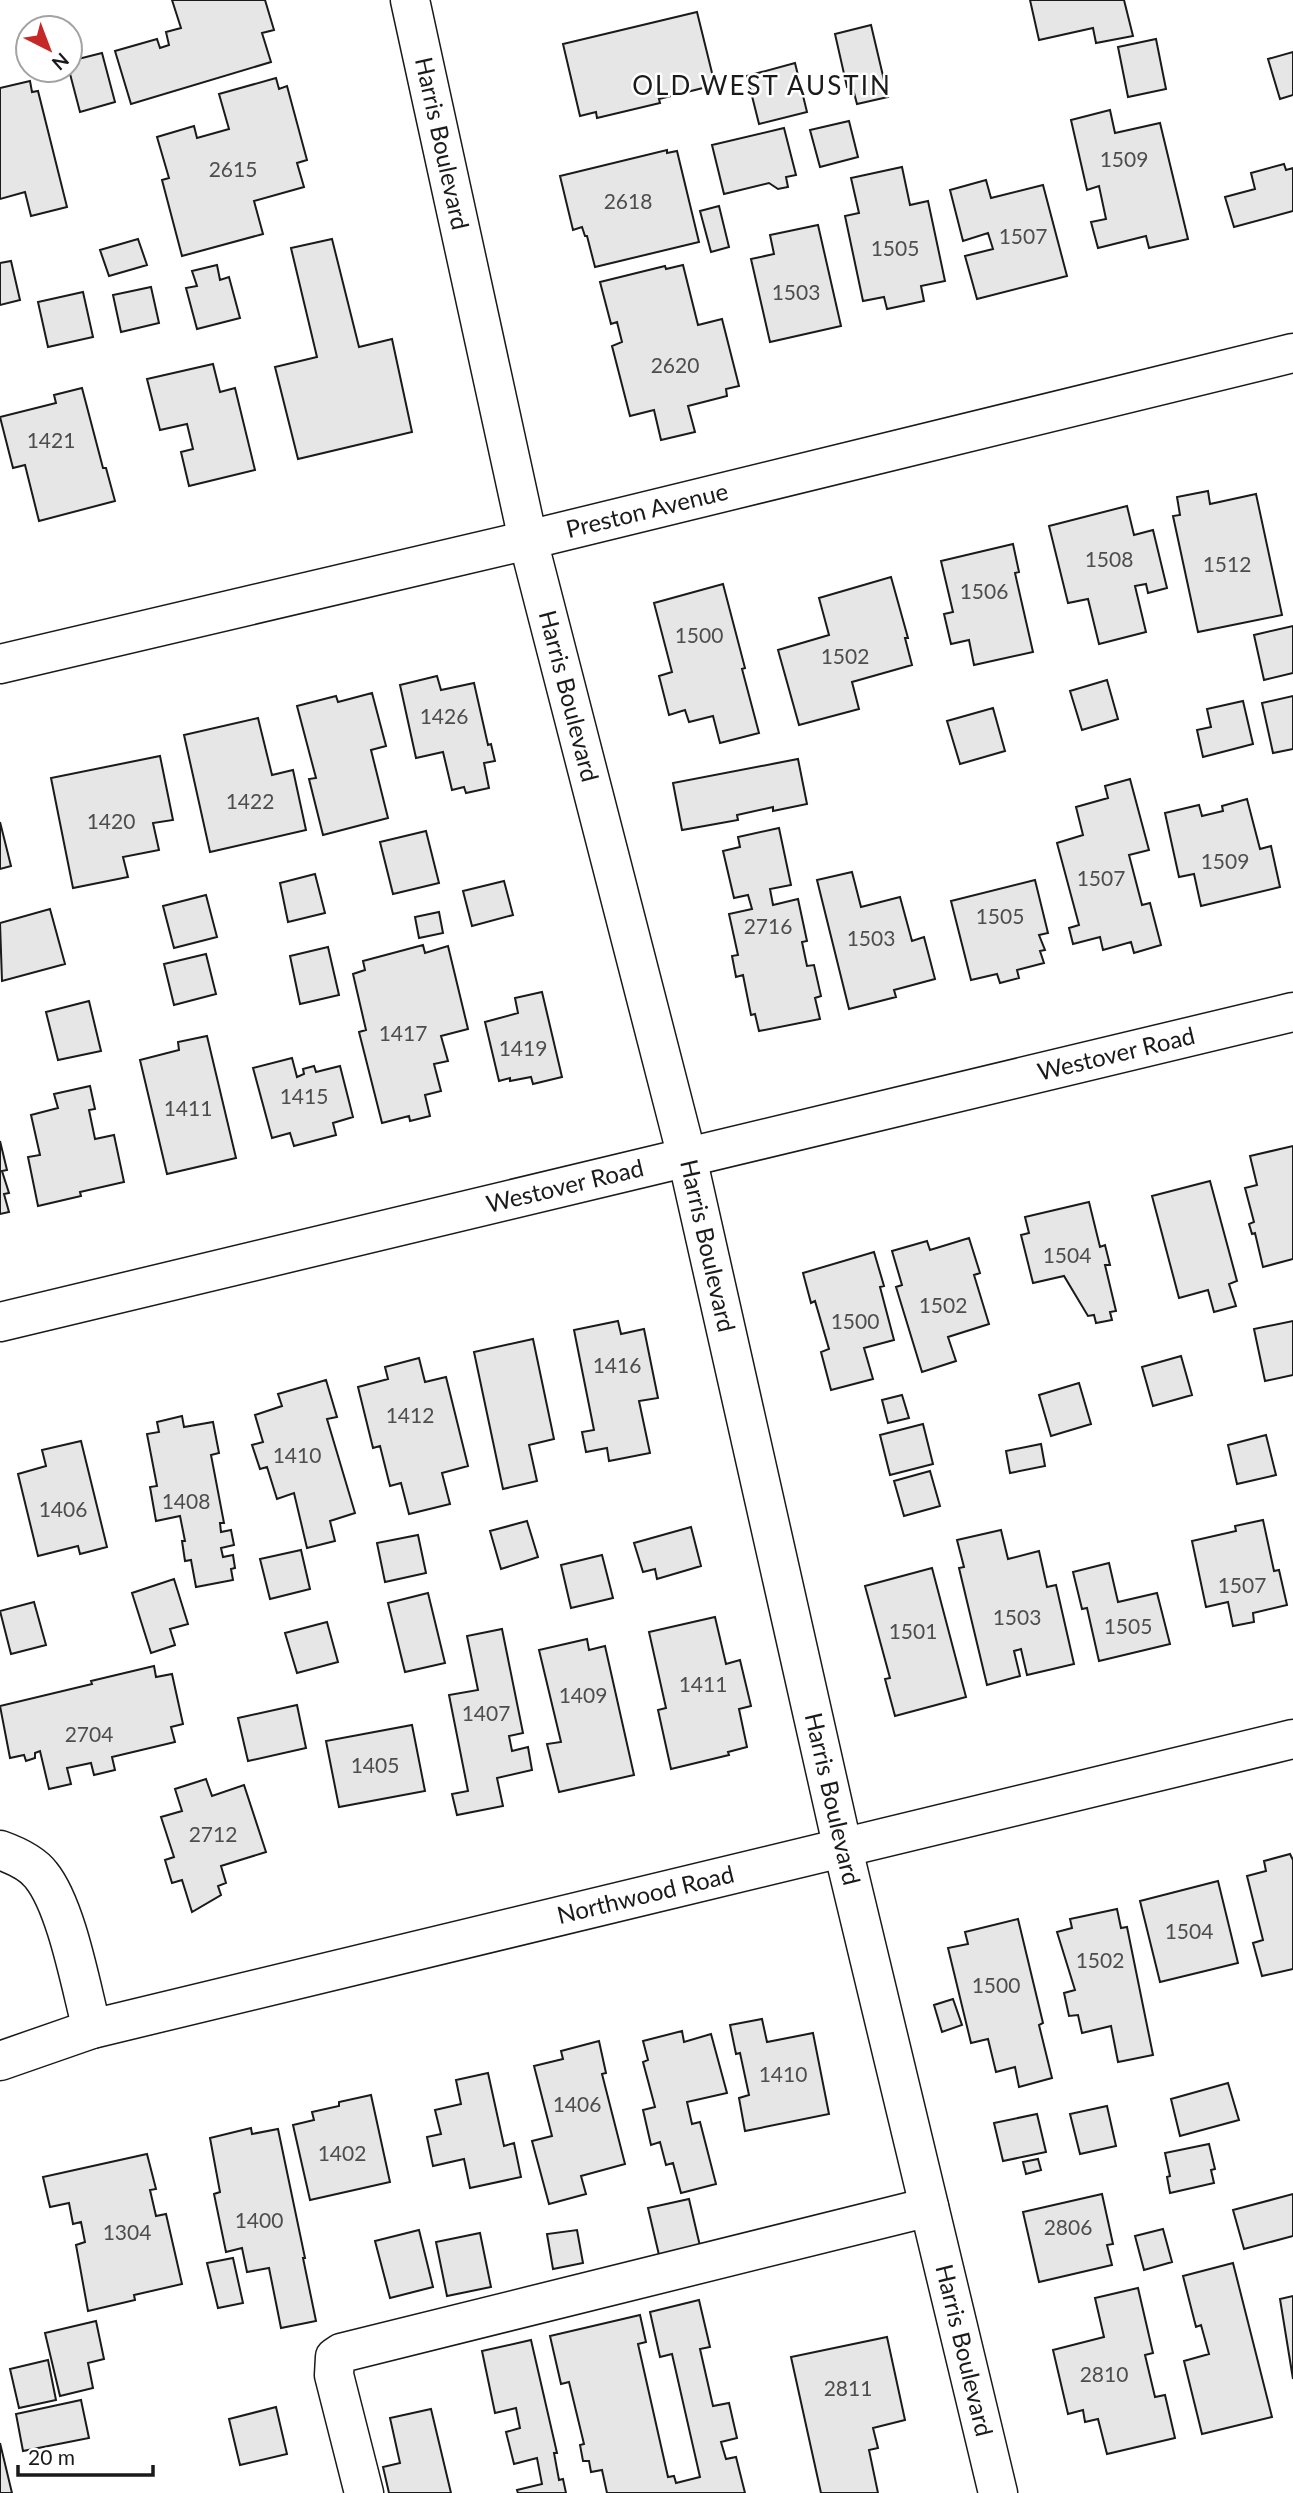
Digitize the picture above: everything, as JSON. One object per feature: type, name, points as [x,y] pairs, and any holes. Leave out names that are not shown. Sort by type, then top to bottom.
[{"type":"street","name":"Harris Boulevard","points":[[410,0],[528,540],[687,1157],[843,1849],[998,2493]]},
{"type":"street","name":"Preston Avenue","points":[[0,664],[528,540],[1293,353]]},
{"type":"street","name":"Westover Road","points":[[0,1322],[1293,1012]]},
{"type":"street","name":"Northwood Road","points":[[0,2061],[92,2029],[1293,1739]]},
{"type":"street","points":[[0,1850],[15,1856],[41,1874],[60,1908],[92,2029]]},
{"type":"street","points":[[364,2493],[334,2375],[335,2357],[341,2353],[929,2207]]},
{"type":"building","points":[[172,0],[265,0],[274,30],[262,33],[271,62],[131,104],[115,51],[157,39],[160,48],[169,45],[166,32],[181,28]]},
{"type":"building","points":[[1030,0],[1124,0],[1133,36],[1096,43],[1093,28],[1039,40]]},
{"type":"building","points":[[697,12],[715,85],[659,99],[660,103],[597,118],[596,112],[580,116],[563,44]]},
{"type":"building","points":[[871,25],[888,97],[857,104],[852,85],[847,87],[835,34]]},
{"type":"building","points":[[1156,39],[1166,89],[1128,97],[1118,47]]},
{"type":"building","points":[[1293,52],[1293,95],[1280,99],[1268,59]]},
{"type":"building","points":[[102,53],[115,102],[80,112],[73,84],[84,84],[84,58]]},
{"type":"building","points":[[795,63],[807,112],[759,124],[747,76]]},
{"type":"building","points":[[276,78],[279,89],[287,86],[307,160],[297,163],[304,187],[254,201],[263,234],[182,256],[162,180],[169,178],[157,137],[194,126],[197,138],[229,129],[219,94]]},
{"type":"building","points":[[31,84],[32,92],[38,91],[67,207],[31,216],[25,192],[0,199],[0,88]]},
{"type":"building","points":[[1110,110],[1115,133],[1160,123],[1188,239],[1149,248],[1146,236],[1098,248],[1091,222],[1106,219],[1099,186],[1087,190],[1071,120]]},
{"type":"building","points":[[849,121],[858,157],[820,167],[810,130]]},
{"type":"building","points":[[784,128],[796,175],[786,177],[788,187],[778,189],[769,183],[724,194],[712,145]]},
{"type":"building","points":[[667,150],[667,153],[677,151],[699,242],[595,267],[582,227],[573,230],[560,176]]},
{"type":"building","points":[[1284,164],[1286,170],[1293,168],[1293,211],[1234,227],[1225,197],[1255,189],[1251,173]]},
{"type":"building","points":[[902,167],[910,205],[928,201],[945,281],[921,286],[924,301],[887,309],[884,297],[863,301],[845,216],[859,213],[851,178]]},
{"type":"building","points":[[986,180],[991,198],[1043,185],[1067,276],[977,299],[965,256],[993,249],[988,233],[963,241],[950,190]]},
{"type":"building","points":[[719,206],[729,247],[711,252],[700,211]]},
{"type":"building","points":[[818,225],[841,326],[770,342],[751,259],[774,254],[770,235]]},
{"type":"building","points":[[138,239],[147,265],[109,276],[100,250]]},
{"type":"building","points":[[332,239],[359,347],[392,339],[412,432],[298,459],[275,367],[317,357],[291,248]]},
{"type":"building","points":[[11,261],[20,300],[0,305],[0,263]]},
{"type":"building","points":[[217,265],[220,280],[229,277],[240,318],[197,329],[186,288],[197,286],[192,271]]},
{"type":"building","points":[[683,265],[698,325],[722,319],[739,386],[726,389],[727,396],[688,406],[695,432],[661,440],[654,410],[630,416],[612,346],[622,342],[617,322],[611,324],[600,282],[665,266],[666,269]]},
{"type":"building","points":[[151,287],[159,323],[121,332],[113,295]]},
{"type":"building","points":[[83,292],[93,337],[48,347],[38,302]]},
{"type":"building","points":[[213,364],[220,392],[235,388],[255,470],[189,486],[181,452],[193,449],[187,424],[160,430],[147,379]]},
{"type":"building","points":[[82,388],[103,468],[106,468],[115,501],[39,521],[25,465],[13,468],[0,417],[56,403],[54,395]]},
{"type":"building","points":[[1208,491],[1210,504],[1256,494],[1282,615],[1198,632],[1173,516],[1180,515],[1177,497]]},
{"type":"building","points":[[1127,506],[1134,535],[1153,530],[1167,588],[1148,593],[1146,584],[1135,586],[1146,632],[1099,644],[1088,599],[1068,603],[1049,526]]},
{"type":"building","points":[[1013,544],[1019,572],[1015,573],[1033,652],[974,665],[969,640],[951,644],[944,614],[953,612],[941,561]]},
{"type":"building","points":[[891,577],[908,638],[905,638],[912,665],[852,682],[859,709],[799,725],[778,650],[829,635],[819,598]]},
{"type":"building","points":[[723,584],[759,733],[720,743],[713,716],[689,722],[685,710],[669,715],[659,676],[672,672],[654,603]]},
{"type":"building","points":[[1293,626],[1293,673],[1264,680],[1254,635]]},
{"type":"building","points":[[437,676],[441,690],[474,683],[488,745],[491,744],[495,761],[484,763],[489,788],[466,793],[464,787],[452,790],[443,752],[416,758],[400,685]]},
{"type":"building","points":[[1107,680],[1118,719],[1082,730],[1070,691]]},
{"type":"building","points":[[372,693],[386,746],[371,750],[388,818],[323,835],[309,779],[316,778],[297,706],[336,696],[338,702]]},
{"type":"building","points":[[1293,696],[1293,749],[1273,753],[1262,703]]},
{"type":"building","points":[[1243,701],[1253,744],[1203,757],[1197,730],[1211,727],[1207,709]]},
{"type":"building","points":[[993,708],[1005,751],[960,764],[947,721]]},
{"type":"building","points":[[258,718],[272,775],[293,770],[306,830],[210,852],[184,735]]},
{"type":"building","points":[[160,756],[173,820],[153,823],[159,850],[123,857],[128,877],[73,888],[51,778]]},
{"type":"building","points":[[798,759],[807,804],[773,811],[773,807],[737,815],[738,820],[682,830],[673,783]]},
{"type":"building","points":[[1130,779],[1149,850],[1129,855],[1142,905],[1150,903],[1161,945],[1134,953],[1131,942],[1103,950],[1100,937],[1073,944],[1069,928],[1079,925],[1057,843],[1083,835],[1076,807],[1108,798],[1105,786]]},
{"type":"building","points":[[1247,799],[1260,849],[1271,846],[1280,887],[1201,906],[1194,874],[1179,877],[1165,813],[1199,805],[1202,816],[1223,811],[1222,806]]},
{"type":"building","points":[[0,822],[11,866],[0,869]]},
{"type":"building","points":[[779,828],[791,885],[770,889],[773,905],[798,899],[807,941],[802,942],[807,966],[814,965],[821,996],[815,998],[820,1019],[759,1031],[755,1014],[751,1015],[743,975],[736,977],[732,956],[738,955],[729,914],[752,909],[748,895],[734,898],[723,851],[740,847],[738,837]]},
{"type":"building","points":[[426,831],[439,883],[393,894],[380,842]]},
{"type":"building","points":[[852,872],[861,907],[900,897],[912,941],[924,937],[935,979],[894,990],[896,997],[849,1009],[817,880]]},
{"type":"building","points":[[315,874],[325,913],[288,922],[280,883]]},
{"type":"building","points":[[1035,880],[1048,933],[1039,935],[1045,950],[1040,951],[1044,963],[1017,970],[1019,978],[1000,983],[997,974],[971,980],[951,901]]},
{"type":"building","points":[[504,881],[513,915],[472,926],[463,891]]},
{"type":"building","points":[[206,895],[217,937],[174,948],[163,906]]},
{"type":"building","points":[[50,909],[65,964],[2,981],[0,923]]},
{"type":"building","points":[[439,912],[443,933],[419,938],[415,917]]},
{"type":"building","points":[[423,945],[425,953],[448,946],[468,1029],[441,1036],[448,1061],[434,1064],[441,1091],[425,1095],[430,1116],[410,1121],[409,1116],[382,1123],[359,1032],[366,1030],[353,974],[365,970],[363,961]]},
{"type":"building","points":[[328,947],[339,995],[300,1004],[290,956]]},
{"type":"building","points":[[206,954],[216,994],[174,1005],[164,964]]},
{"type":"building","points":[[542,992],[562,1077],[533,1084],[531,1077],[499,1081],[485,1022],[518,1013],[515,998]]},
{"type":"building","points":[[89,1001],[101,1051],[58,1060],[46,1012]]},
{"type":"building","points":[[207,1036],[236,1158],[167,1174],[140,1060],[179,1050],[178,1042]]},
{"type":"building","points":[[292,1058],[297,1077],[304,1074],[303,1069],[314,1066],[316,1072],[340,1066],[353,1117],[333,1123],[336,1135],[294,1146],[290,1133],[272,1138],[253,1068]]},
{"type":"building","points":[[90,1086],[95,1109],[89,1110],[95,1139],[114,1135],[124,1182],[80,1192],[81,1196],[38,1206],[28,1157],[40,1155],[31,1115],[58,1108],[54,1094]]},
{"type":"building","points":[[0,1141],[7,1170],[2,1171],[9,1193],[4,1194],[9,1212],[0,1214]]},
{"type":"building","points":[[1293,1146],[1293,1259],[1263,1267],[1255,1233],[1252,1234],[1249,1224],[1254,1222],[1245,1188],[1257,1185],[1250,1156]]},
{"type":"building","points":[[1210,1181],[1237,1281],[1229,1284],[1236,1306],[1214,1312],[1208,1290],[1179,1298],[1152,1196]]},
{"type":"building","points":[[1089,1202],[1100,1247],[1105,1245],[1110,1265],[1105,1265],[1116,1311],[1110,1312],[1112,1320],[1096,1323],[1094,1315],[1088,1316],[1064,1276],[1033,1283],[1021,1235],[1029,1233],[1025,1217]]},
{"type":"building","points":[[969,1238],[980,1273],[974,1275],[989,1324],[948,1337],[956,1361],[922,1372],[896,1287],[902,1285],[892,1251],[927,1241],[930,1250]]},
{"type":"building","points":[[874,1252],[884,1286],[880,1287],[894,1340],[864,1348],[873,1379],[831,1390],[821,1352],[829,1349],[815,1301],[811,1303],[803,1273]]},
{"type":"building","points":[[618,1321],[621,1334],[644,1329],[658,1398],[639,1401],[650,1453],[609,1461],[607,1448],[586,1452],[582,1432],[594,1430],[574,1330]]},
{"type":"building","points":[[1293,1321],[1293,1375],[1265,1381],[1254,1329]]},
{"type":"building","points":[[533,1339],[554,1439],[529,1445],[537,1481],[503,1489],[474,1352]]},
{"type":"building","points":[[1181,1356],[1192,1395],[1153,1406],[1142,1367]]},
{"type":"building","points":[[419,1358],[425,1382],[446,1377],[468,1466],[442,1473],[450,1504],[409,1514],[401,1483],[390,1486],[380,1446],[373,1448],[358,1387],[388,1379],[385,1367]]},
{"type":"building","points":[[326,1380],[337,1417],[327,1419],[355,1513],[330,1521],[335,1541],[307,1548],[294,1493],[277,1499],[267,1467],[260,1469],[252,1445],[263,1442],[255,1415],[282,1406],[278,1394]]},
{"type":"building","points":[[1079,1383],[1091,1424],[1051,1436],[1039,1395]]},
{"type":"building","points":[[902,1395],[909,1418],[888,1423],[882,1400]]},
{"type":"building","points":[[182,1416],[184,1427],[213,1422],[219,1453],[211,1455],[224,1523],[220,1523],[221,1532],[231,1530],[234,1545],[221,1548],[223,1557],[233,1555],[233,1580],[196,1587],[191,1560],[185,1561],[182,1541],[185,1541],[180,1516],[156,1521],[150,1487],[157,1486],[147,1434],[159,1432],[157,1422]]},
{"type":"building","points":[[923,1424],[933,1464],[890,1475],[880,1435]]},
{"type":"building","points":[[1266,1435],[1276,1475],[1237,1484],[1228,1445]]},
{"type":"building","points":[[81,1441],[107,1547],[80,1554],[78,1546],[38,1556],[18,1474],[46,1466],[42,1450]]},
{"type":"building","points":[[1041,1444],[1045,1466],[1010,1473],[1006,1451]]},
{"type":"building","points":[[930,1471],[940,1506],[904,1516],[894,1481]]},
{"type":"building","points":[[1263,1520],[1274,1571],[1279,1570],[1287,1605],[1253,1613],[1254,1622],[1233,1626],[1228,1602],[1206,1607],[1192,1541],[1236,1531],[1235,1526]]},
{"type":"building","points":[[527,1521],[538,1557],[501,1569],[490,1531]]},
{"type":"building","points":[[691,1527],[701,1566],[657,1579],[655,1569],[643,1572],[634,1543]]},
{"type":"building","points":[[1001,1530],[1008,1559],[1039,1551],[1047,1587],[1056,1585],[1074,1664],[1027,1675],[1021,1649],[1014,1651],[1020,1676],[987,1685],[959,1568],[964,1567],[957,1540]]},
{"type":"building","points":[[418,1535],[426,1573],[385,1582],[377,1543]]},
{"type":"building","points":[[301,1550],[310,1589],[270,1599],[260,1559]]},
{"type":"building","points":[[602,1555],[613,1598],[571,1608],[561,1565]]},
{"type":"building","points":[[1109,1563],[1118,1602],[1157,1593],[1170,1644],[1099,1661],[1087,1608],[1082,1609],[1073,1572]]},
{"type":"building","points":[[932,1568],[966,1697],[895,1716],[885,1679],[890,1678],[865,1586]]},
{"type":"building","points":[[174,1579],[188,1624],[170,1629],[175,1645],[151,1653],[132,1593]]},
{"type":"building","points":[[428,1593],[445,1663],[405,1672],[388,1603]]},
{"type":"building","points":[[34,1602],[46,1645],[11,1654],[0,1611]]},
{"type":"building","points":[[715,1617],[726,1664],[740,1660],[751,1706],[739,1709],[747,1747],[728,1752],[729,1755],[671,1769],[658,1710],[666,1708],[649,1632]]},
{"type":"building","points":[[327,1622],[338,1662],[297,1673],[285,1633]]},
{"type":"building","points":[[502,1629],[523,1733],[509,1736],[512,1751],[528,1747],[532,1770],[497,1778],[503,1806],[457,1815],[452,1794],[468,1791],[449,1695],[478,1690],[467,1636]]},
{"type":"building","points":[[587,1639],[589,1650],[605,1646],[634,1775],[559,1792],[547,1744],[561,1742],[539,1650]]},
{"type":"building","points":[[154,1666],[156,1677],[172,1674],[183,1724],[171,1727],[175,1742],[112,1757],[115,1770],[94,1775],[91,1763],[67,1768],[71,1784],[49,1789],[40,1751],[35,1753],[35,1758],[26,1761],[24,1755],[10,1758],[0,1706]]},
{"type":"building","points":[[297,1705],[306,1748],[248,1761],[238,1718]]},
{"type":"building","points":[[412,1725],[425,1791],[339,1807],[326,1741]]},
{"type":"building","points":[[206,1779],[212,1796],[244,1785],[266,1852],[221,1866],[226,1883],[218,1886],[221,1895],[192,1912],[182,1880],[172,1883],[165,1860],[174,1857],[161,1817],[182,1811],[175,1789]]},
{"type":"building","points":[[1290,1854],[1293,1860],[1293,1969],[1262,1976],[1253,1943],[1263,1940],[1247,1876],[1266,1871],[1264,1861]]},
{"type":"building","points":[[1218,1881],[1238,1963],[1160,1982],[1140,1901]]},
{"type":"building","points":[[1117,1909],[1121,1928],[1127,1927],[1153,2055],[1118,2062],[1111,2026],[1082,2033],[1078,2015],[1069,2016],[1064,1993],[1075,1990],[1057,1932],[1072,1928],[1070,1919]]},
{"type":"building","points":[[1018,1919],[1043,2023],[1039,2025],[1052,2078],[1019,2087],[1015,2067],[996,2072],[988,2039],[971,2043],[948,1948],[968,1944],[965,1932]]},
{"type":"building","points":[[953,1999],[962,2025],[942,2032],[934,2005]]},
{"type":"building","points":[[762,2019],[767,2042],[813,2033],[829,2114],[745,2131],[739,2098],[749,2095],[740,2053],[736,2054],[730,2025]]},
{"type":"building","points":[[682,2031],[684,2042],[711,2034],[727,2093],[687,2102],[692,2124],[700,2122],[716,2184],[681,2193],[673,2163],[666,2165],[660,2142],[651,2145],[643,2110],[655,2107],[643,2062],[648,2060],[643,2041]]},
{"type":"building","points":[[599,2041],[606,2073],[602,2074],[625,2164],[581,2176],[586,2194],[549,2204],[532,2141],[552,2136],[534,2066],[563,2059],[561,2051]]},
{"type":"building","points":[[488,2073],[504,2146],[514,2143],[521,2177],[470,2188],[464,2159],[433,2166],[427,2137],[441,2134],[435,2110],[461,2104],[456,2080]]},
{"type":"building","points":[[1228,2083],[1239,2120],[1180,2136],[1171,2099]]},
{"type":"building","points":[[371,2095],[390,2182],[310,2200],[293,2125],[314,2120],[312,2112],[339,2106],[339,2102]]},
{"type":"building","points":[[1107,2106],[1116,2146],[1080,2154],[1070,2114]]},
{"type":"building","points":[[1037,2114],[1046,2152],[1003,2161],[994,2123]]},
{"type":"building","points":[[251,2128],[252,2134],[278,2129],[316,2321],[281,2328],[269,2268],[247,2272],[242,2248],[226,2252],[214,2194],[220,2192],[210,2138]]},
{"type":"building","points":[[1209,2144],[1215,2169],[1211,2170],[1214,2183],[1170,2193],[1167,2177],[1170,2176],[1165,2153]]},
{"type":"building","points":[[147,2154],[156,2189],[150,2190],[156,2216],[166,2214],[182,2284],[134,2295],[135,2300],[88,2311],[76,2245],[85,2242],[81,2222],[73,2224],[69,2203],[50,2207],[43,2177]]},
{"type":"building","points":[[1038,2159],[1041,2170],[1026,2174],[1023,2162]]},
{"type":"building","points":[[1102,2194],[1113,2244],[1107,2245],[1112,2265],[1039,2282],[1023,2212]]},
{"type":"building","points":[[1293,2194],[1293,2236],[1244,2249],[1233,2210]]},
{"type":"building","points":[[689,2199],[700,2246],[659,2255],[648,2208]]},
{"type":"building","points":[[1163,2229],[1172,2262],[1144,2270],[1135,2236]]},
{"type":"building","points":[[419,2230],[433,2287],[390,2298],[375,2241]]},
{"type":"building","points":[[577,2230],[583,2263],[553,2269],[547,2234]]},
{"type":"building","points":[[480,2233],[491,2287],[447,2296],[436,2242]]},
{"type":"building","points":[[233,2258],[243,2303],[218,2308],[207,2263]]},
{"type":"building","points":[[1233,2263],[1272,2417],[1202,2434],[1184,2361],[1209,2354],[1201,2325],[1196,2327],[1183,2276]]},
{"type":"building","points":[[1138,2288],[1153,2353],[1145,2355],[1155,2397],[1165,2395],[1175,2438],[1107,2454],[1098,2419],[1085,2422],[1083,2410],[1068,2414],[1053,2350],[1104,2337],[1095,2298]]},
{"type":"building","points":[[1293,2296],[1293,2379],[1280,2299]]},
{"type":"building","points":[[699,2300],[710,2347],[700,2349],[713,2406],[729,2403],[737,2438],[721,2442],[726,2459],[736,2457],[745,2493],[607,2493],[602,2470],[591,2472],[589,2461],[583,2461],[580,2445],[584,2444],[569,2382],[561,2384],[550,2336],[640,2315],[646,2342],[638,2344],[668,2477],[674,2476],[676,2483],[700,2477],[672,2354],[660,2357],[650,2312]]},
{"type":"building","points":[[96,2321],[104,2359],[88,2363],[93,2388],[60,2396],[45,2333]]},
{"type":"building","points":[[887,2337],[905,2420],[873,2428],[878,2448],[869,2450],[878,2493],[821,2493],[791,2357]]},
{"type":"building","points":[[531,2340],[557,2453],[554,2453],[559,2480],[563,2479],[566,2493],[518,2493],[517,2490],[542,2484],[537,2458],[514,2464],[506,2432],[520,2428],[516,2408],[495,2413],[482,2351]]},
{"type":"building","points":[[48,2360],[56,2400],[19,2408],[10,2369]]},
{"type":"building","points":[[81,2400],[89,2438],[23,2451],[16,2414]]},
{"type":"building","points":[[276,2407],[287,2454],[240,2465],[229,2419]]},
{"type":"building","points":[[431,2409],[451,2493],[389,2493],[383,2467],[400,2463],[390,2418]]},
{"type":"building","points":[[0,2443],[12,2493],[0,2493]]},
{"type":"district","name":"OLD WEST AUSTIN","points":[[762,86]]}]
